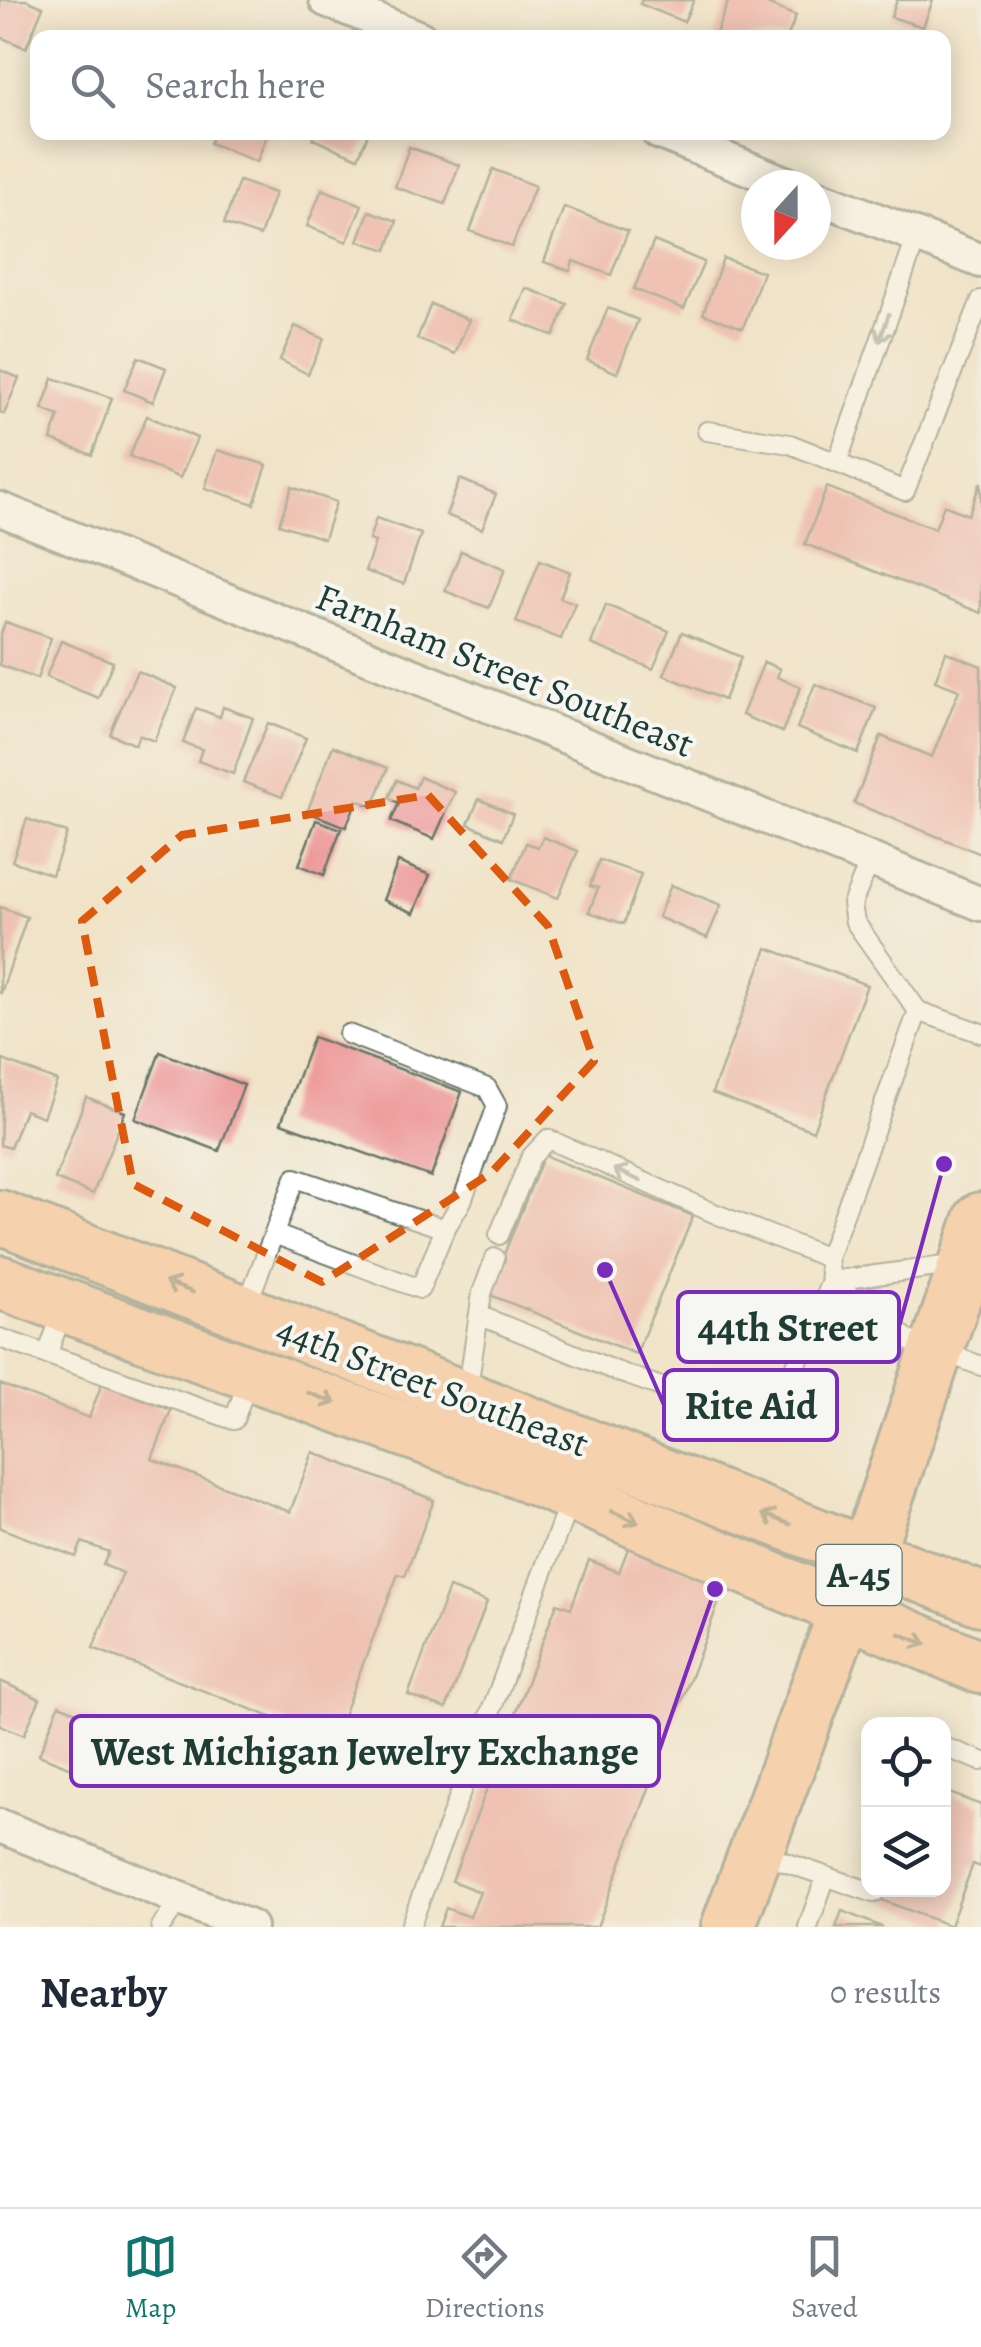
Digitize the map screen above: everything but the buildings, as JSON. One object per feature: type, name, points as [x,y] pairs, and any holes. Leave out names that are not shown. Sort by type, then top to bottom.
[{"type":"main road","name":"44th Street Southeast","points":[[0,1217],[981,1600]]},
{"type":"main road","name":"A-45","points":[[728,1927],[867,1554],[950,1358],[972,1263]]},
{"type":"main road","name":"44th Street Southeast","points":[[0,1282],[251,1372],[572,1495],[981,1667]]},
{"type":"street","points":[[326,0],[400,30]]},
{"type":"street","points":[[678,140],[753,170]]},
{"type":"street","points":[[831,202],[981,261]]},
{"type":"street","name":"Farnham Street Southeast","points":[[0,509],[981,904]]},
{"type":"street","points":[[0,1826],[250,1927]]},
{"type":"lane","points":[[836,463],[917,236]]},
{"type":"lane","points":[[707,431],[790,444],[905,490],[981,300]]},
{"type":"lane","points":[[870,861],[852,904],[855,922],[918,1011],[981,1033]]},
{"type":"lane","points":[[481,1316],[616,1371],[758,1421],[776,1414],[831,1282],[828,1258],[918,1011]]},
{"type":"lane","points":[[274,1234],[420,1289],[462,1202],[498,1106],[487,1088],[348,1034]]},
{"type":"lane","points":[[500,1236],[530,1156],[548,1139],[716,1214],[828,1258]]},
{"type":"lane","points":[[244,1312],[295,1178],[446,1229]]},
{"type":"lane","points":[[466,1399],[482,1293],[495,1258]]},
{"type":"lane","points":[[831,1282],[972,1263]]},
{"type":"lane","points":[[831,1282],[950,1358]]},
{"type":"lane","points":[[47,1355],[65,1305]]},
{"type":"lane","points":[[0,1338],[234,1420],[251,1372]]},
{"type":"lane","points":[[410,1927],[572,1495]]},
{"type":"lane","points":[[951,1749],[981,1762]]},
{"type":"lane","points":[[756,1852],[861,1888]]},
{"type":"lane","points":[[808,1927],[826,1876]]},
{"type":"lane","points":[[161,1927],[180,1899]]},
{"type":"highlighted area","points":[[428,795],[548,926],[594,1061],[491,1173],[322,1282],[133,1184],[82,921],[182,835]]},
{"type":"place","name":"44th Street","points":[[944,1164]]},
{"type":"place","name":"Rite Aid","points":[[605,1270]]},
{"type":"place","name":"West Michigan Jewelry Exchange","points":[[715,1589]]}]
